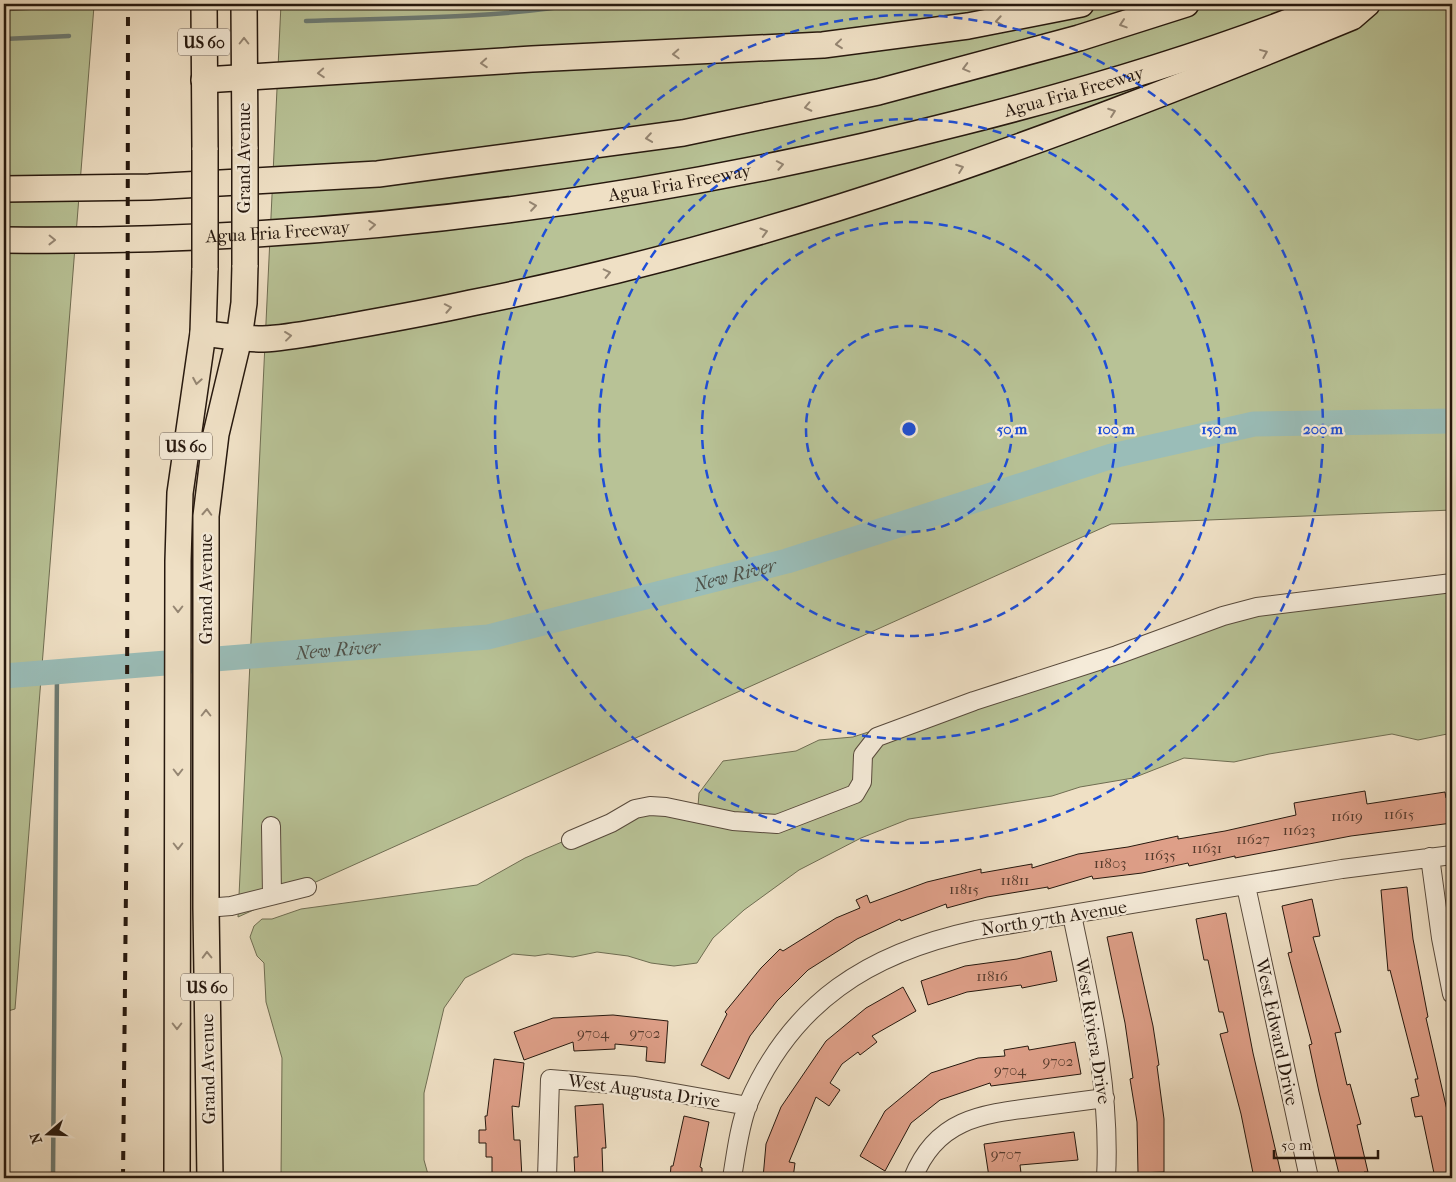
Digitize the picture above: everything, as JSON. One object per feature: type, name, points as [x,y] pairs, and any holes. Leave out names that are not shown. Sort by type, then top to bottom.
[{"type":"highway","name":"Grand Avenue","points":[[177,1178],[178,561],[181,484],[203,333],[204,4]]},
{"type":"highway","name":"Grand Avenue","points":[[210,1178],[206,908],[206,516],[213,452],[239,338],[244,303],[244,4]]},
{"type":"highway","points":[[204,80],[823,45],[886,39],[968,26],[1081,4]]},
{"type":"highway","points":[[4,189],[149,187],[378,174],[683,133],[878,92],[1079,38],[1186,4]]},
{"type":"highway","name":"Agua Fria Freeway","points":[[4,240],[77,240],[283,233],[440,218],[640,192],[852,150],[1064,96],[1239,39],[1334,4]]},
{"type":"highway","points":[[203,333],[239,338],[265,339],[306,334],[511,296],[658,261],[829,213],[1176,89],[1352,16],[1368,4]]},
{"type":"street","points":[[571,840],[611,823],[635,809],[650,806],[666,806],[733,821],[777,824],[856,794],[862,782],[863,755],[877,737],[974,701],[1117,655],[1223,616],[1248,609],[1452,583]]},
{"type":"street","points":[[271,826],[272,896]]},
{"type":"street","name":"North 97th Avenue","points":[[732,1178],[737,1145],[748,1106],[777,1048],[817,1003],[849,980],[888,957],[946,937],[1246,886],[1452,855]]},
{"type":"street","points":[[1430,857],[1441,938],[1452,994]]},
{"type":"street","name":"West Edward Drive","points":[[1246,886],[1309,1178]]},
{"type":"street","points":[[206,908],[231,906],[307,887]]},
{"type":"street","name":"West Riviera Drive","points":[[1072,915],[1096,1030],[1105,1098],[1108,1151],[1106,1178]]},
{"type":"street","name":"West Augusta Drive","points":[[547,1178],[550,1079],[635,1086],[748,1106]]},
{"type":"street","points":[[913,1178],[920,1162],[938,1139],[964,1121],[989,1113],[1105,1098]]},
{"type":"green space","points":[[281,4],[1452,4],[1452,510],[1111,524],[238,917]]},
{"type":"green space","points":[[94,6],[15,1009],[4,1012],[4,11]]},
{"type":"green space","points":[[1452,585],[1452,733],[1418,740],[1392,734],[1269,754],[1234,762],[1184,758],[1133,778],[1080,787],[1052,796],[909,819],[861,838],[799,870],[744,910],[713,938],[697,963],[674,966],[651,963],[628,956],[597,952],[573,957],[548,954],[535,956],[513,954],[465,978],[444,1008],[424,1093],[424,1160],[429,1178],[281,1178],[282,1058],[266,1002],[264,963],[257,956],[250,937],[254,926],[262,919],[272,919],[301,909],[477,885],[525,858],[631,812],[698,806],[699,793],[723,761],[796,751],[819,740],[853,737],[1213,621]]},
{"type":"building","points":[[1365,791],[1367,804],[1445,792],[1446,798],[1452,797],[1452,823],[1351,836],[1189,866],[1188,863],[1142,873],[1093,879],[1092,876],[1048,889],[1048,887],[987,897],[947,908],[946,904],[901,921],[900,919],[857,939],[808,970],[777,1001],[750,1036],[729,1079],[701,1065],[727,1014],[725,1012],[761,968],[780,949],[783,951],[836,918],[860,908],[856,900],[867,895],[870,903],[927,882],[981,869],[981,873],[1032,864],[1032,868],[1078,854],[1128,847],[1178,836],[1178,839],[1225,831],[1296,815],[1294,803]]},
{"type":"building","points":[[1407,887],[1413,939],[1428,1017],[1426,1018],[1452,1132],[1452,1178],[1435,1178],[1422,1116],[1415,1117],[1411,1098],[1419,1096],[1415,1079],[1418,1079],[1390,970],[1388,971],[1381,890]]},
{"type":"building","points":[[1312,899],[1320,936],[1313,937],[1341,1032],[1335,1033],[1347,1085],[1350,1084],[1361,1124],[1357,1125],[1368,1172],[1364,1172],[1366,1178],[1340,1178],[1309,1045],[1312,1044],[1288,953],[1292,952],[1282,906]]},
{"type":"building","points":[[1226,913],[1253,1053],[1282,1178],[1254,1178],[1241,1114],[1220,1034],[1228,1032],[1223,1012],[1219,1012],[1208,960],[1204,960],[1196,919]]},
{"type":"building","points":[[1132,932],[1153,1026],[1159,1065],[1157,1066],[1164,1119],[1164,1172],[1138,1173],[1137,1122],[1130,1079],[1133,1078],[1125,1023],[1107,937]]},
{"type":"building","points":[[1051,951],[1057,981],[1022,988],[1021,985],[967,992],[928,1005],[921,981],[965,966],[1017,959]]},
{"type":"building","points":[[903,987],[916,1011],[872,1036],[877,1042],[860,1055],[858,1052],[842,1064],[830,1083],[840,1090],[829,1106],[816,1097],[789,1162],[795,1163],[793,1178],[763,1178],[766,1144],[781,1107],[826,1041],[866,1008]]},
{"type":"building","points":[[613,1015],[668,1021],[665,1063],[646,1061],[647,1047],[615,1044],[615,1049],[574,1051],[573,1042],[524,1060],[514,1032],[553,1018]]},
{"type":"building","points":[[1075,1042],[1081,1074],[991,1086],[990,1083],[940,1100],[911,1123],[885,1171],[860,1156],[885,1111],[931,1073],[978,1058],[1005,1056],[1004,1050],[1028,1046],[1029,1050]]},
{"type":"building","points":[[494,1059],[524,1063],[519,1107],[512,1106],[514,1140],[520,1140],[522,1178],[492,1178],[492,1157],[486,1157],[486,1143],[479,1143],[479,1130],[486,1130],[485,1116],[487,1116]]},
{"type":"building","points":[[603,1104],[606,1148],[602,1148],[603,1178],[575,1178],[574,1157],[578,1157],[575,1106]]},
{"type":"building","points":[[684,1116],[709,1122],[700,1167],[702,1168],[702,1178],[670,1178],[671,1166],[673,1166]]},
{"type":"building","points":[[1074,1132],[1078,1160],[1020,1165],[1021,1173],[989,1177],[984,1144]]},
{"type":"waterway","points":[[306,21],[511,13],[579,4]]},
{"type":"waterway","points":[[4,39],[69,36]]},
{"type":"waterway","name":"New River","points":[[4,676],[488,637],[787,561],[1112,456],[1254,424],[1452,421]]},
{"type":"waterway","points":[[53,1178],[57,672]]},
{"type":"railway","points":[[123,1178],[127,790],[128,4]]}]
